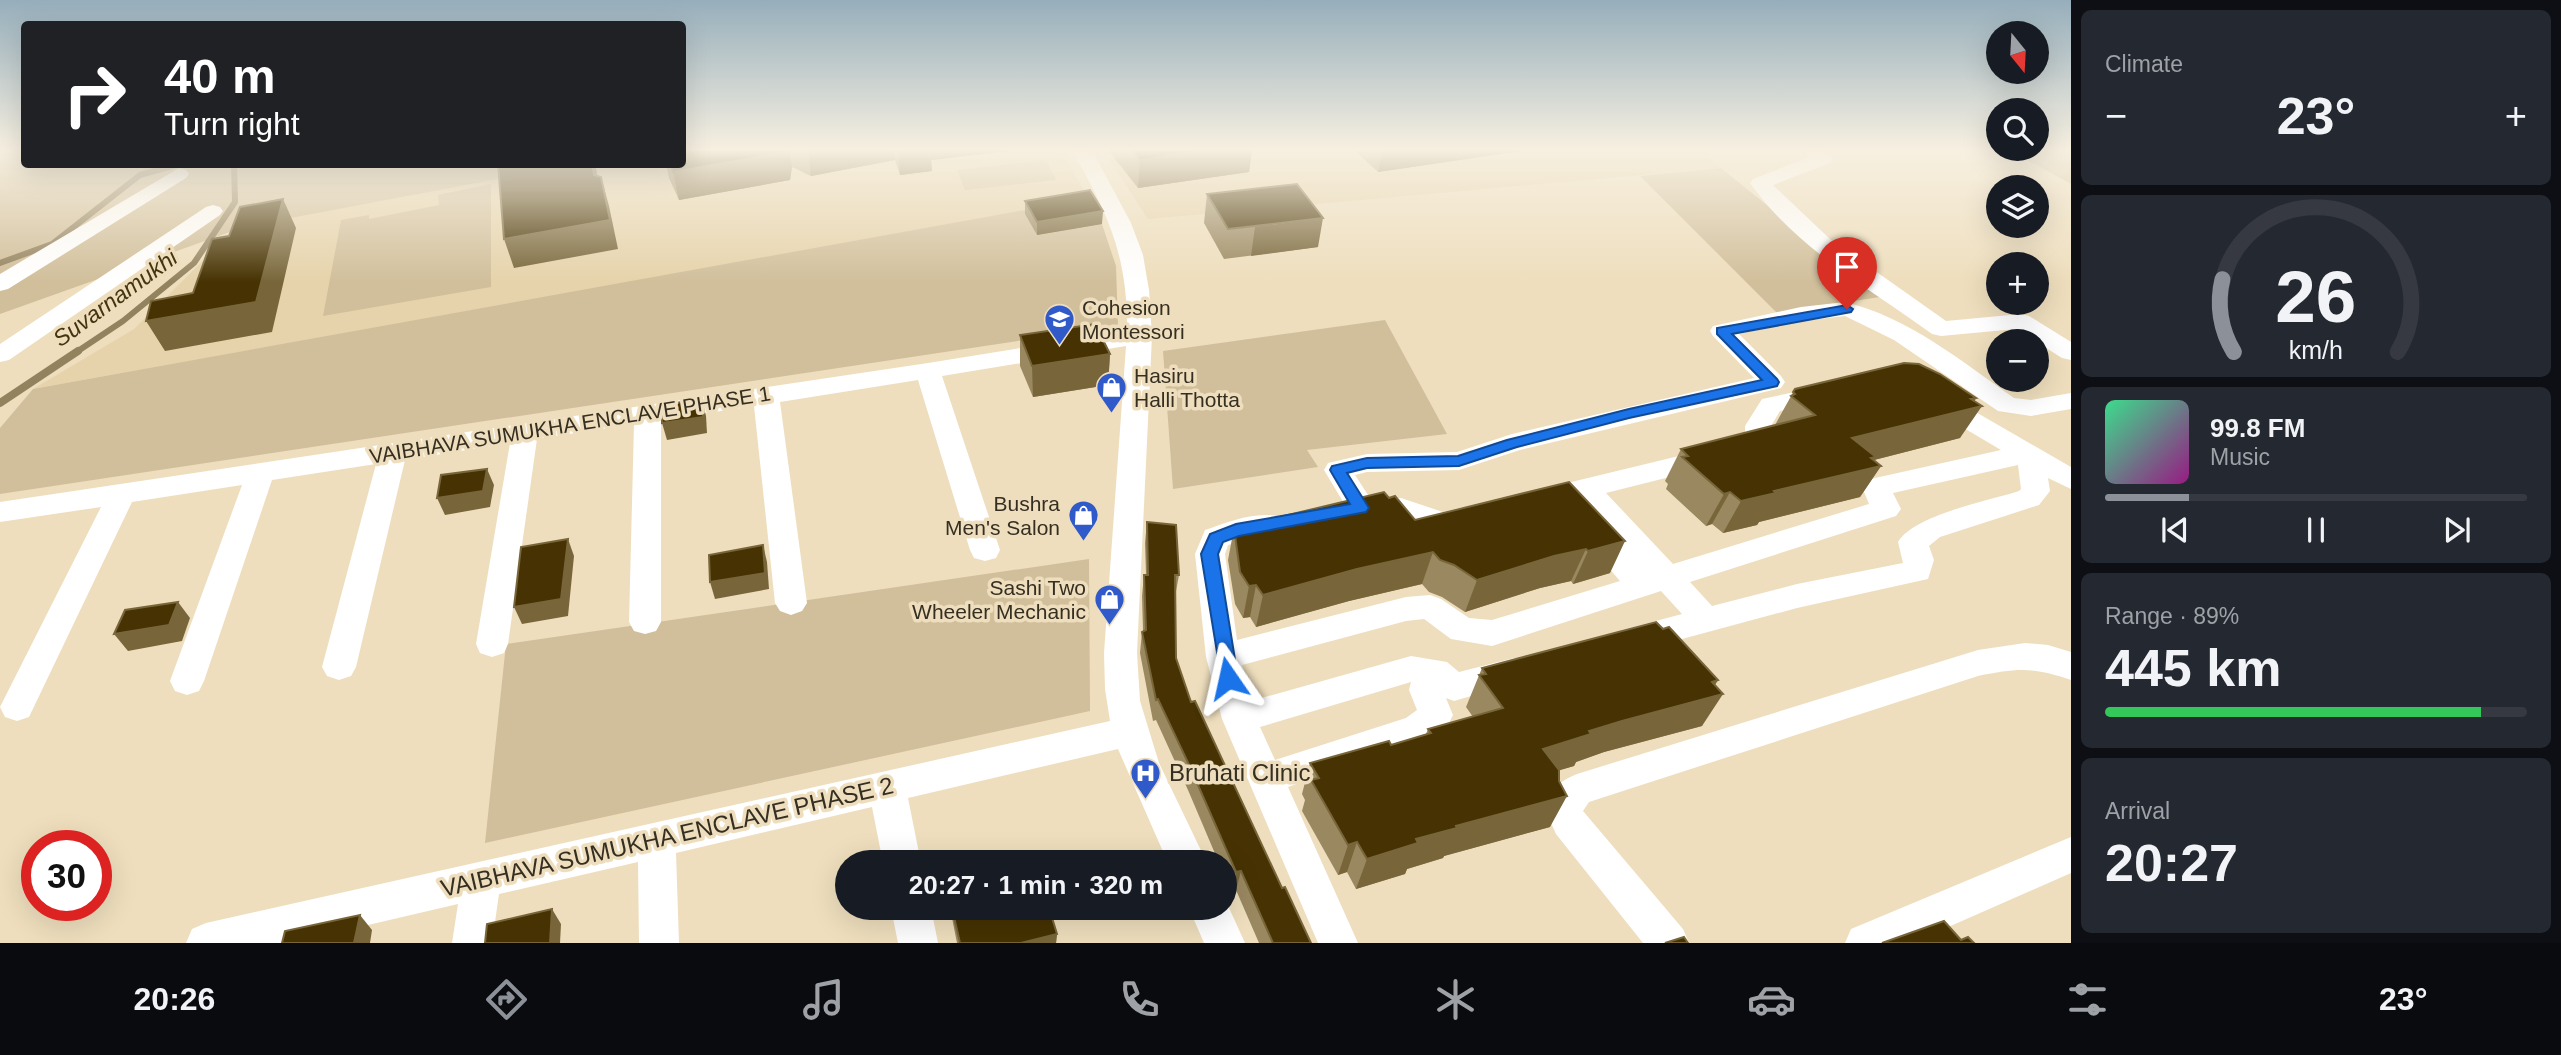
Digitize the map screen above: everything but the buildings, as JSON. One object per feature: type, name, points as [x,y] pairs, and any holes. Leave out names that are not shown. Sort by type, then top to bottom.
[{"type":"street","points":[[0,284],[146,194]]},
{"type":"street","points":[[1106,194],[1127,241],[1135,269],[1140,335],[1126,527],[1121,662],[1128,732],[1182,850]]},
{"type":"street","points":[[1769,194],[1823,243],[1941,330],[2021,321],[2071,353]]},
{"type":"street","points":[[0,355],[213,211]]},
{"type":"street","points":[[1846,389],[1771,405],[1758,426],[1759,446],[1443,522],[1401,508],[1347,511],[1338,470],[1367,463],[1459,461],[1512,443],[1772,382],[1722,331],[1847,309],[1873,318],[2007,405],[2031,408],[2071,401]]},
{"type":"street","name":"VAIBHAVA SUMUKHA ENCLAVE PHASE 1","points":[[0,512],[928,371],[1140,335]]},
{"type":"street","points":[[928,371],[985,550]]},
{"type":"street","points":[[1920,391],[2071,479]]},
{"type":"street","points":[[766,396],[791,603]]},
{"type":"street","points":[[645,622],[648,413]]},
{"type":"street","points":[[492,644],[525,432]]},
{"type":"street","points":[[339,667],[393,452]]},
{"type":"street","points":[[1223,657],[1406,609],[1430,607],[1462,630],[1492,633],[1886,509],[1876,487],[2030,453]]},
{"type":"street","points":[[1600,648],[1797,596],[1916,571],[1919,560],[1913,542],[1930,530],[2029,498],[2036,491],[2030,453]]},
{"type":"street","points":[[187,681],[261,472]]},
{"type":"street","points":[[1573,492],[1655,582],[1706,620]]},
{"type":"street","points":[[17,707],[122,493]]},
{"type":"street","points":[[1296,520],[1236,530],[1216,538],[1210,554],[1223,657],[1239,719],[1338,943]]},
{"type":"street","points":[[1669,943],[1569,822],[1562,805],[1577,789],[1978,663],[2035,654],[2053,658],[2071,667]]},
{"type":"street","points":[[1239,719],[1411,669],[1434,671],[1454,687],[1547,662]]},
{"type":"street","points":[[1265,779],[1418,729],[1436,715],[1426,690],[1434,671]]},
{"type":"street","name":"VAIBHAVA SUMUKHA ENCLAVE PHASE 2","points":[[205,943],[278,934],[481,880],[1128,732]]},
{"type":"street","points":[[887,787],[899,850]]},
{"type":"street","points":[[657,839],[659,943]]},
{"type":"street","points":[[1866,943],[2071,855]]},
{"type":"street","points":[[472,943],[481,880]]},
{"type":"street","points":[[913,920],[918,943]]},
{"type":"street","points":[[1214,920],[1225,943]]},
{"type":"shaded area","points":[[0,194],[419,194],[244,227],[0,314]]},
{"type":"shaded area","points":[[419,194],[1086,194],[1089,199],[33,389],[134,329],[233,231]]},
{"type":"shaded area","points":[[491,194],[491,287],[323,316],[341,220],[369,215],[369,219],[439,205],[438,195]]},
{"type":"shaded area","points":[[1132,194],[1429,194],[1148,219]]},
{"type":"shaded area","points":[[1658,194],[1753,194],[1880,297],[1777,313]]},
{"type":"shaded area","points":[[1025,210],[1037,235],[1102,224],[1116,266],[1118,326],[0,494],[0,428],[33,389]]},
{"type":"shaded area","points":[[1385,320],[1447,434],[1307,450],[1318,467],[1173,489],[1163,351]]},
{"type":"shaded area","points":[[1089,559],[1090,711],[485,843],[506,644]]},
{"type":"waterway","name":"Suvarnamukhi","points":[[0,263],[52,244],[116,194]]},
{"type":"waterway","name":"Suvarnamukhi","points":[[0,403],[123,321],[194,263],[235,202],[235,194]]},
{"type":"place","name":"Cohesion Montessori","points":[[1059,347]]},
{"type":"place","name":"Hasiru Halli Thotta","points":[[1111,415]]},
{"type":"place","name":"Bushra Men's Salon","points":[[1083,543]]},
{"type":"place","name":"Sashi Two Wheeler Mechanic","points":[[1109,627]]},
{"type":"place","name":"Bruhati Clinic","points":[[1146,800]]},
{"type":"route","points":[[1228,678],[1210,554],[1216,538],[1236,530],[1360,508],[1338,470],[1367,463],[1459,461],[1512,443],[1772,382],[1722,331],[1847,309]]}]
